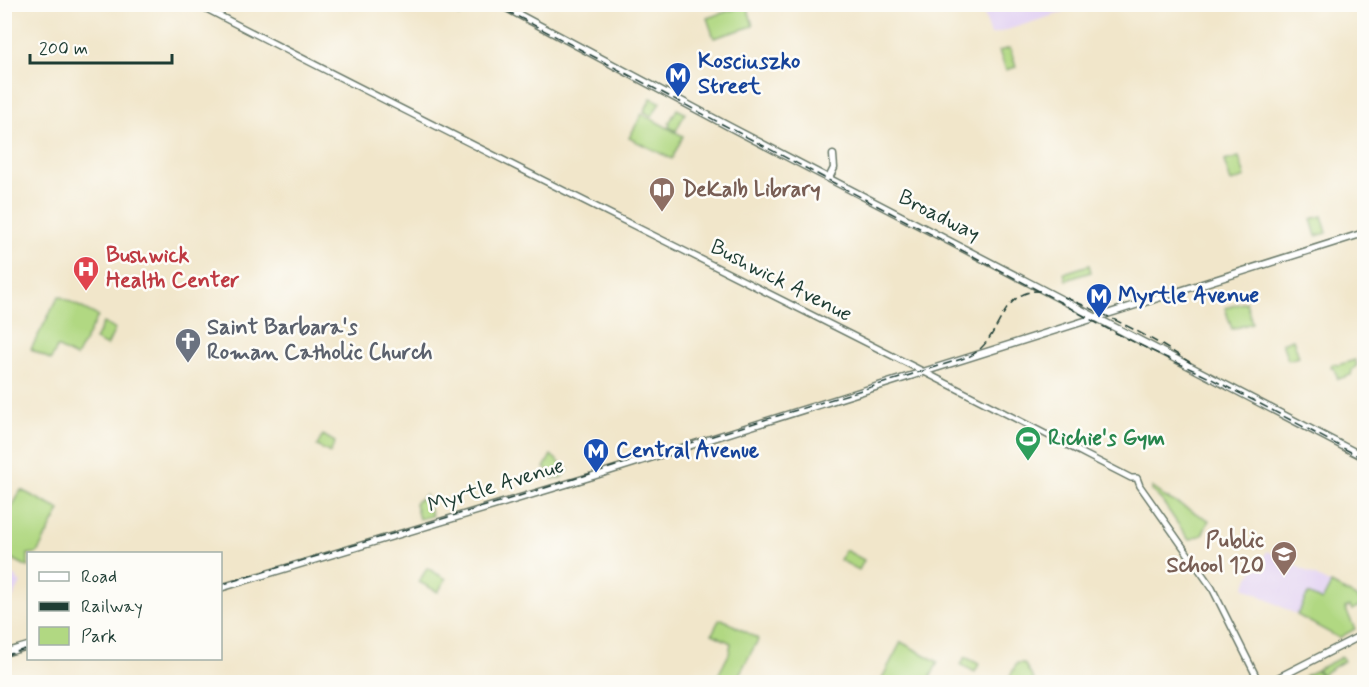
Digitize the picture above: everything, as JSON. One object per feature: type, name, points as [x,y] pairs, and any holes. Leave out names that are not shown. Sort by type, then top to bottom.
[{"type":"main road","name":"Bushwick Avenue","points":[[197,4],[306,62],[1113,469],[1131,478],[1137,478],[1140,486],[1214,593],[1259,682]]},
{"type":"main road","name":"Broadway","points":[[499,4],[1365,457]]},
{"type":"main road","points":[[829,178],[834,168],[833,155]]},
{"type":"main road","name":"Myrtle Avenue","points":[[222,587],[1100,318],[1365,233]]},
{"type":"main road","points":[[1270,682],[1365,634]]},
{"type":"main road","points":[[4,653],[27,646]]},
{"type":"shaded area","points":[[981,5],[1061,5],[1064,12],[991,35]]},
{"type":"shaded area","points":[[1355,5],[1364,5],[1364,35]]},
{"type":"shaded area","name":"Public School 120","points":[[1267,551],[1331,584],[1322,601],[1308,594],[1297,615],[1244,587],[1254,568],[1257,570]]},
{"type":"shaded area","points":[[4,571],[18,578],[17,580],[21,583],[12,600],[5,596]]},
{"type":"green space","points":[[446,4],[466,5],[460,16],[445,7]]},
{"type":"green space","points":[[747,5],[753,26],[714,38],[707,18]]},
{"type":"green space","points":[[1010,48],[1016,67],[1006,70],[999,51]]},
{"type":"green space","points":[[651,98],[660,102],[652,116],[644,112]]},
{"type":"green space","points":[[677,109],[685,113],[676,131],[669,127],[669,123]]},
{"type":"green space","points":[[642,114],[683,136],[672,159],[629,138]]},
{"type":"green space","points":[[1239,157],[1245,177],[1231,182],[1224,161]]},
{"type":"green space","points":[[1322,216],[1327,233],[1316,236],[1311,219]]},
{"type":"green space","points":[[1089,265],[1091,272],[1066,280],[1064,273]]},
{"type":"green space","points":[[59,296],[98,316],[76,357],[57,347],[51,360],[31,349]]},
{"type":"green space","points":[[1246,302],[1252,323],[1232,329],[1225,308]]},
{"type":"green space","points":[[103,323],[115,329],[107,346],[95,340]]},
{"type":"green space","points":[[1293,339],[1299,357],[1288,360],[1282,343]]},
{"type":"green space","points":[[1355,360],[1357,365],[1351,375],[1338,379],[1335,370],[1331,367],[1332,364],[1338,365]]},
{"type":"green space","points":[[323,435],[335,442],[330,453],[317,446]]},
{"type":"green space","points":[[551,455],[568,470],[561,478],[553,479],[548,470],[544,468]]},
{"type":"green space","points":[[1152,487],[1163,496],[1209,520],[1202,535],[1189,540],[1162,501],[1152,491]]},
{"type":"green space","points":[[21,490],[60,510],[38,552],[27,552],[27,566],[5,555],[5,521]]},
{"type":"green space","points":[[425,495],[432,516],[419,519],[415,503]]},
{"type":"green space","points":[[845,550],[864,560],[859,570],[840,560]]},
{"type":"green space","points":[[427,568],[446,579],[438,592],[419,582]]},
{"type":"green space","points":[[1331,584],[1358,598],[1362,605],[1352,610],[1350,606],[1345,608],[1355,629],[1339,638],[1297,615],[1308,594],[1322,601]]},
{"type":"green space","points":[[722,619],[758,640],[735,682],[712,682],[715,681],[729,654],[731,643],[712,634],[719,620]]},
{"type":"green space","points":[[901,642],[938,662],[928,682],[880,682]]},
{"type":"green space","points":[[965,657],[979,664],[975,672],[961,665]]},
{"type":"green space","points":[[1342,657],[1344,661],[1321,675],[1318,669]]},
{"type":"green space","points":[[1017,663],[1024,663],[1035,682],[1007,682]]},
{"type":"green space","points":[[1317,670],[1324,682],[1308,682],[1304,676]]},
{"type":"railway","points":[[494,4],[1110,330],[1364,459]]},
{"type":"railway","points":[[222,584],[506,500],[968,357],[988,340],[1008,307],[1016,299],[1026,293],[1040,291]]},
{"type":"railway","points":[[1064,297],[1129,327],[1191,363]]},
{"type":"railway","points":[[4,656],[27,648]]},
{"type":"place","name":"Kosciuszko Street","points":[[678,98]]},
{"type":"place","name":"DeKalb Library","points":[[662,213]]},
{"type":"place","name":"Bushwick Health Center","points":[[86,292]]},
{"type":"place","name":"Myrtle Avenue","points":[[1099,319]]},
{"type":"place","name":"Saint Barbara's Roman Catholic Church","points":[[188,364]]},
{"type":"place","name":"Richie's Gym","points":[[1028,462]]},
{"type":"place","name":"Central Avenue","points":[[596,474]]},
{"type":"place","name":"Public School 120","points":[[1284,577]]}]
